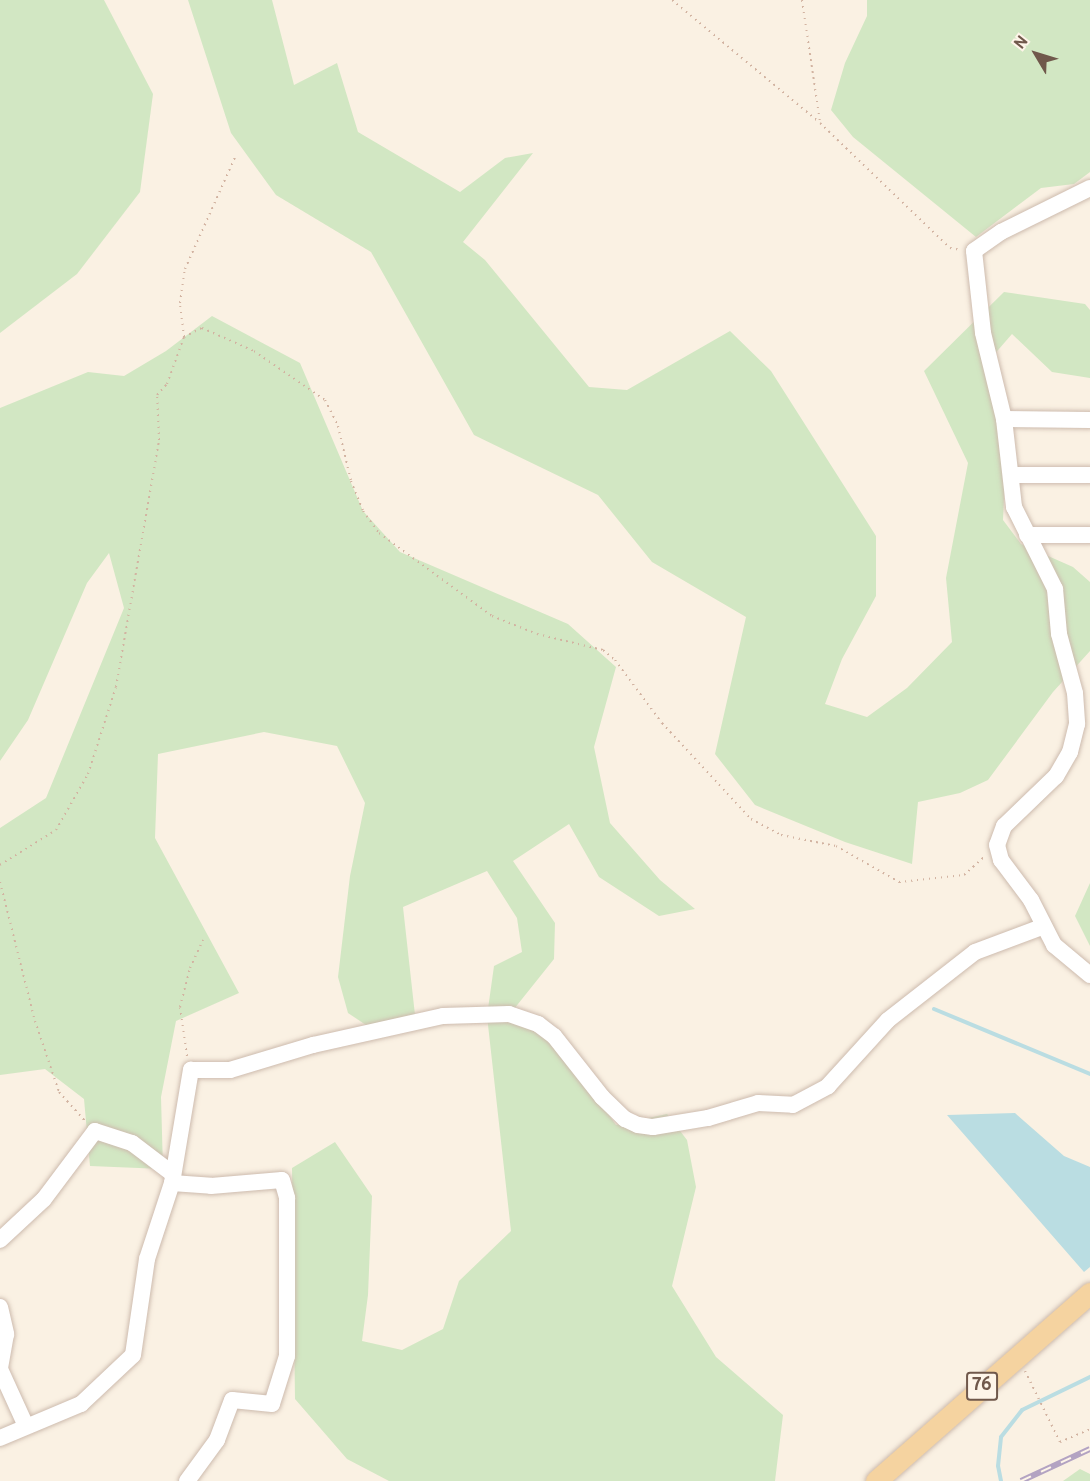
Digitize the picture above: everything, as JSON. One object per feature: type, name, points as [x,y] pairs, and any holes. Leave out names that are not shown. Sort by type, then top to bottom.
[{"type":"main road","name":"76","points":[[876,1481],[1017,1354],[1090,1293]]},
{"type":"street","points":[[1090,188],[1001,232],[974,252],[983,333],[1004,419],[1014,507],[1055,590],[1059,634],[1075,693],[1077,724],[1070,752],[1056,776],[1004,826],[998,846],[1000,860],[1031,900],[1042,927],[1054,945],[1090,975]]},
{"type":"street","points":[[1004,419],[1090,420]]},
{"type":"street","points":[[1011,475],[1090,475]]},
{"type":"street","points":[[1028,535],[1090,535]]},
{"type":"street","points":[[0,1438],[81,1404],[133,1355],[147,1259],[173,1178],[190,1070],[230,1070],[314,1045],[442,1016],[509,1014],[538,1024],[554,1036],[602,1097],[625,1119],[638,1125],[653,1127],[708,1118],[758,1103],[793,1105],[805,1102],[828,1086],[888,1020],[975,952],[1042,927]]},
{"type":"street","points":[[0,1240],[44,1199],[95,1131],[132,1143],[173,1178],[211,1186],[282,1180],[287,1198],[288,1356],[272,1404],[232,1400],[217,1440],[188,1481]]},
{"type":"street","points":[[0,1307],[5,1322],[0,1356],[2,1378],[26,1426]]},
{"type":"path","points":[[672,0],[820,123],[950,248],[974,252]]},
{"type":"path","points":[[802,0],[820,123]]},
{"type":"path","points":[[0,865],[56,830],[87,774],[117,687],[159,440],[157,395],[167,384],[184,337],[180,303],[185,269],[236,157]]},
{"type":"path","points":[[184,337],[202,328],[254,351],[324,400],[338,426],[351,481],[363,511],[379,533],[492,616],[537,634],[603,650],[615,660],[662,723],[751,819],[781,835],[837,846],[898,882],[964,875],[998,846]]},
{"type":"path","points":[[0,882],[35,1021],[59,1092],[95,1131]]},
{"type":"path","points":[[190,1070],[182,1039],[180,1006],[190,968],[203,940]]},
{"type":"path","points":[[1017,1354],[1060,1442],[1090,1429]]},
{"type":"green space","points":[[0,0],[104,0],[153,94],[140,192],[77,274],[0,333]]},
{"type":"green space","points":[[188,0],[272,0],[294,85],[337,63],[358,132],[460,192],[505,158],[533,153],[463,242],[485,260],[589,387],[627,390],[730,331],[771,371],[876,536],[876,596],[842,659],[825,704],[867,717],[907,688],[952,642],[946,578],[968,463],[924,371],[1004,292],[1085,304],[1090,310],[1090,378],[1052,372],[1012,334],[992,357],[1006,455],[1003,520],[1021,544],[1073,567],[1090,582],[1090,651],[1053,692],[988,780],[960,793],[918,802],[912,864],[845,842],[755,805],[715,754],[746,617],[652,562],[598,495],[474,435],[371,252],[276,195],[231,133]]},
{"type":"green space","points":[[867,0],[1090,0],[1090,172],[1074,184],[1041,188],[976,237],[853,137],[831,110],[845,63],[867,16]]},
{"type":"green space","points":[[212,316],[300,363],[363,511],[400,552],[568,624],[616,667],[594,747],[610,823],[660,880],[695,909],[659,916],[599,877],[569,824],[513,861],[555,923],[554,959],[514,1009],[559,1044],[616,1125],[667,1114],[687,1140],[696,1187],[672,1286],[716,1357],[783,1415],[775,1481],[389,1481],[347,1459],[295,1399],[292,1168],[335,1142],[372,1196],[368,1295],[362,1341],[402,1350],[443,1329],[459,1281],[511,1231],[487,1016],[494,966],[522,952],[517,918],[487,871],[403,907],[415,1015],[375,1031],[348,1013],[338,977],[350,876],[365,803],[337,746],[264,732],[158,754],[155,838],[239,993],[176,1021],[161,1097],[163,1169],[90,1166],[84,1099],[45,1069],[0,1075],[0,828],[46,798],[124,608],[109,553],[87,583],[28,720],[0,761],[0,408],[88,372],[124,376],[166,351]]},
{"type":"green space","points":[[1090,883],[1090,946],[1075,916]]},
{"type":"green space","points":[[1080,1469],[1090,1474],[1090,1481],[1063,1481]]},
{"type":"water","points":[[1015,1113],[1064,1156],[1090,1167],[1090,1267],[1084,1272],[947,1115]]},
{"type":"waterway","points":[[934,1009],[1090,1074]]},
{"type":"waterway","points":[[1001,1481],[998,1466],[1001,1437],[1022,1410],[1090,1377]]},
{"type":"railway","points":[[1021,1481],[1090,1449]]}]
